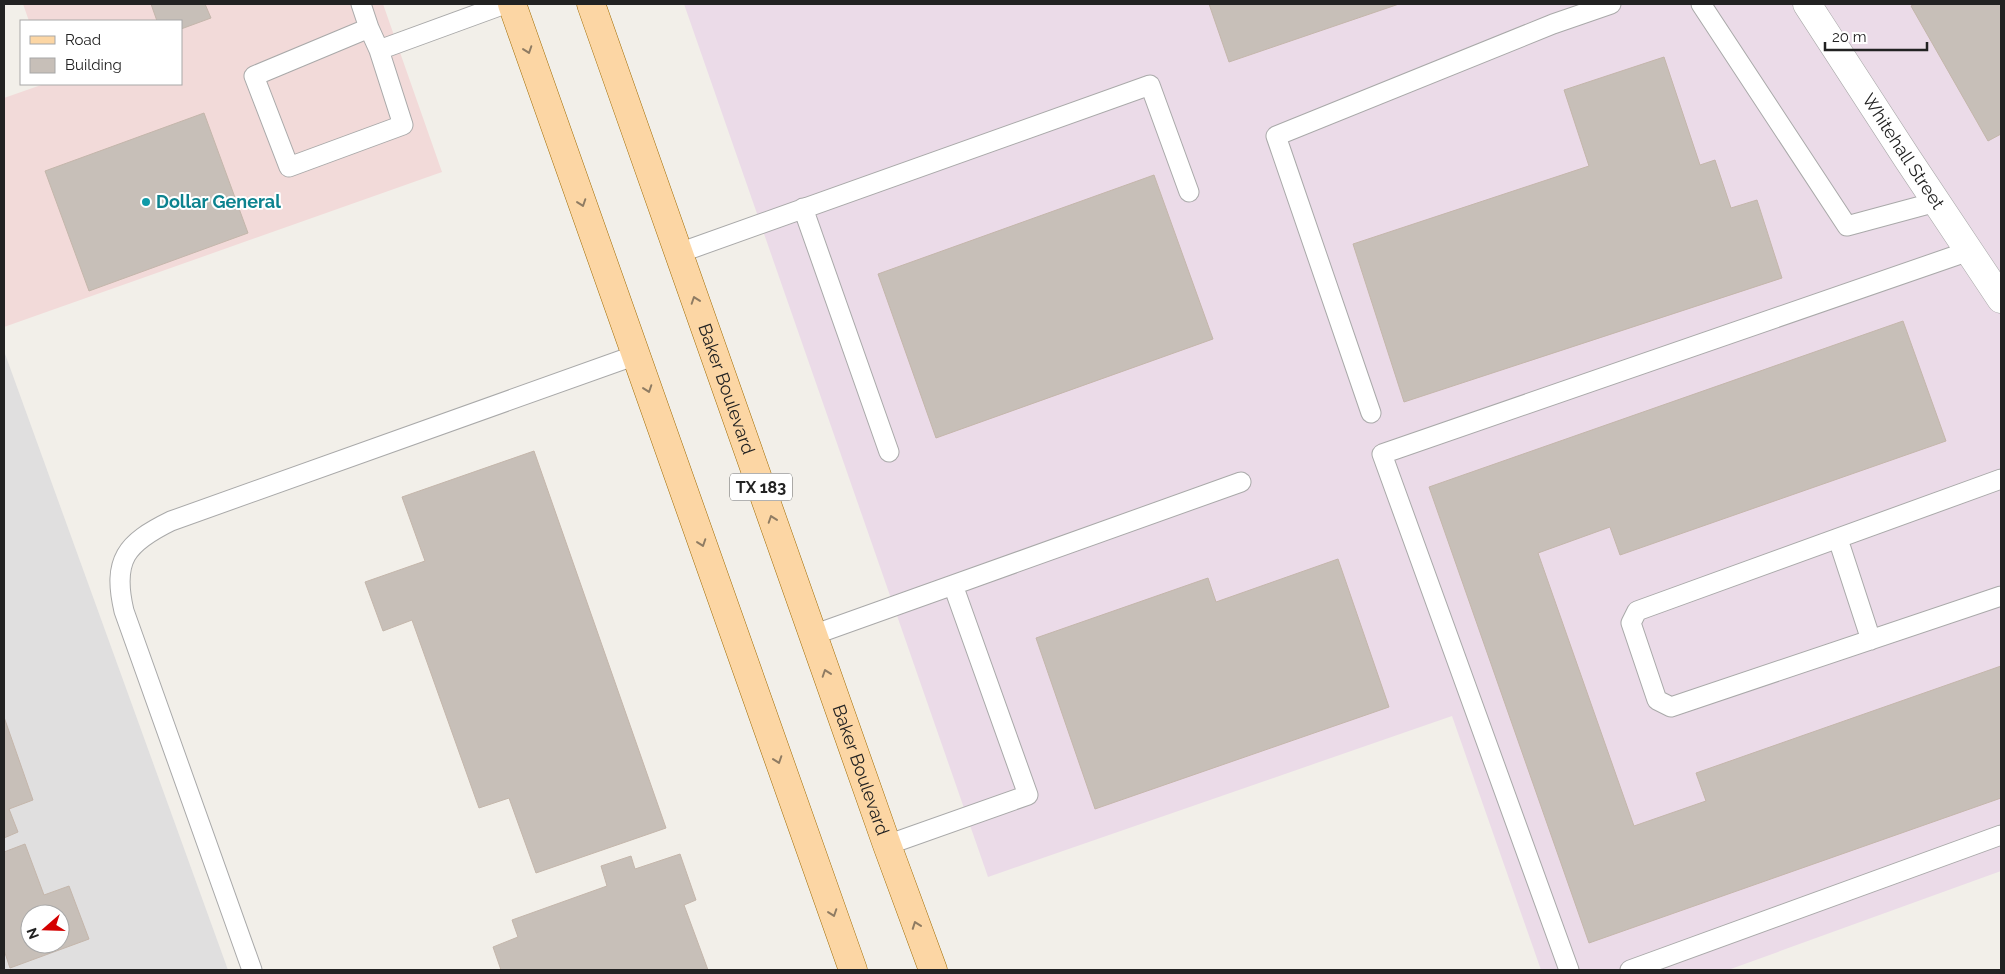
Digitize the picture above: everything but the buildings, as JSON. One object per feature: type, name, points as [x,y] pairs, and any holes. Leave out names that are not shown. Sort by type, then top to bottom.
[{"type":"main road","points":[[512,4],[853,970]]},
{"type":"main road","name":"Baker Boulevard","points":[[591,4],[886,845],[933,970]]},
{"type":"street","name":"Whitehall Street","points":[[1807,4],[2001,300]]},
{"type":"lane","points":[[361,4],[379,50],[403,125],[289,167],[254,76],[369,28]]},
{"type":"lane","points":[[379,50],[505,4]]},
{"type":"lane","points":[[1372,413],[1276,136],[1553,24],[1611,4]]},
{"type":"lane","points":[[1702,4],[1847,226],[1936,202]]},
{"type":"lane","points":[[678,253],[1150,85],[1189,192]]},
{"type":"lane","points":[[804,208],[889,452]]},
{"type":"lane","points":[[1569,970],[1382,454],[1969,251]]},
{"type":"lane","points":[[252,970],[124,611],[120,592],[120,570],[126,553],[138,539],[171,521],[636,355]]},
{"type":"lane","points":[[2001,479],[1637,611],[1631,623],[1657,700],[1670,707],[2001,596]]},
{"type":"lane","points":[[813,635],[1241,482]]},
{"type":"lane","points":[[1838,539],[1871,640]]},
{"type":"lane","points":[[886,845],[1028,795],[953,585]]},
{"type":"lane","points":[[1630,970],[2001,835]]},
{"type":"shaded area","points":[[23,4],[383,4],[442,172],[4,327],[4,98],[41,85],[182,85],[182,20],[29,20]]},
{"type":"shaded area","points":[[684,4],[2001,4],[2001,871],[1728,970],[1541,970],[1452,716],[988,877]]},
{"type":"shaded area","points":[[4,351],[228,970],[4,970]]},
{"type":"place","name":"Dollar General","points":[[146,202]]}]
